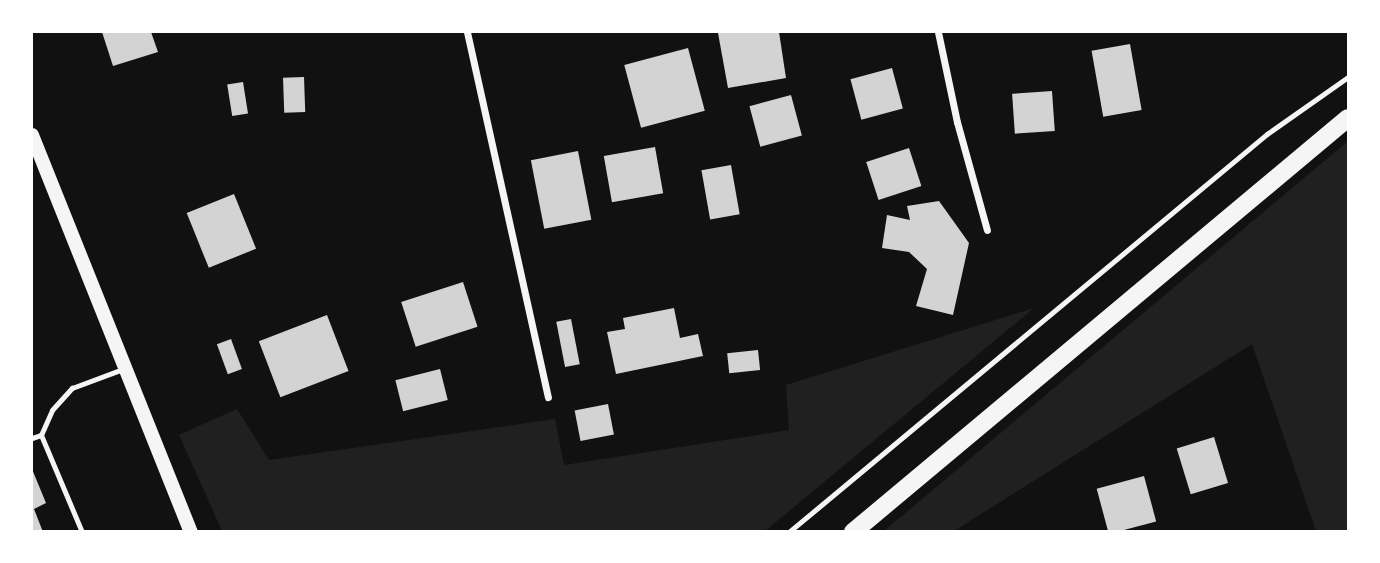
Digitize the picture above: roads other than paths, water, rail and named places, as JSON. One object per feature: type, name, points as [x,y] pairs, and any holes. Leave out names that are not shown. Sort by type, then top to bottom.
[{"type":"main road","points":[[853,531],[1349,118]]},
{"type":"main road","points":[[32,135],[191,531]]},
{"type":"street","points":[[467,32],[548,397]]},
{"type":"street","points":[[938,32],[957,122],[987,230]]},
{"type":"lane","points":[[82,531],[41,435],[52,410],[72,388],[125,368]]},
{"type":"lane","points":[[32,438],[41,435]]}]
